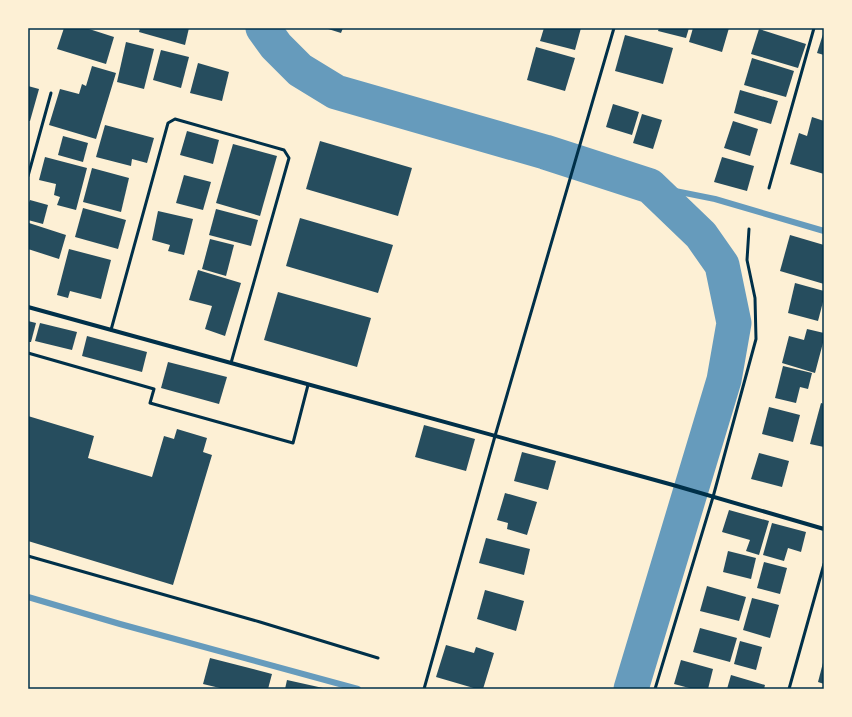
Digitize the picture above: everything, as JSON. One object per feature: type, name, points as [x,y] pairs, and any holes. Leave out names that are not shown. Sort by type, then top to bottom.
[{"type":"street","points":[[28,307],[673,485],[824,529]]},
{"type":"lane","points":[[424,688],[495,436],[614,28]]},
{"type":"lane","points":[[769,188],[814,28]]},
{"type":"lane","points":[[28,176],[51,93]]},
{"type":"lane","points":[[111,330],[168,123],[175,119],[284,150],[289,158],[231,363]]},
{"type":"lane","points":[[655,689],[713,497],[756,339],[755,298],[746,260],[748,229]]},
{"type":"lane","points":[[28,353],[154,389],[150,403],[293,443],[308,385]]},
{"type":"lane","points":[[28,556],[260,622],[378,658]]},
{"type":"lane","points":[[789,689],[824,564]]},
{"type":"building","points":[[64,28],[86,28],[114,37],[106,64],[57,49]]},
{"type":"building","points":[[140,28],[189,28],[185,45],[139,32]]},
{"type":"building","points":[[325,28],[343,28],[341,33]]},
{"type":"building","points":[[544,28],[581,28],[575,50],[540,41]]},
{"type":"building","points":[[659,28],[689,28],[686,38],[658,31]]},
{"type":"building","points":[[693,28],[729,28],[722,52],[689,42]]},
{"type":"building","points":[[759,29],[806,44],[798,68],[751,54]]},
{"type":"building","points":[[824,31],[824,55],[817,53]]},
{"type":"building","points":[[625,35],[673,48],[663,84],[615,71]]},
{"type":"building","points":[[126,42],[154,49],[144,89],[117,82]]},
{"type":"building","points":[[536,47],[575,58],[565,91],[527,80]]},
{"type":"building","points":[[161,50],[189,57],[181,88],[153,80]]},
{"type":"building","points":[[752,58],[794,71],[786,97],[744,85]]},
{"type":"building","points":[[198,63],[229,72],[222,101],[190,93]]},
{"type":"building","points":[[92,66],[116,73],[96,139],[49,125],[60,89],[79,94],[82,84],[86,86]]},
{"type":"building","points":[[28,86],[39,89],[30,121],[28,121]]},
{"type":"building","points":[[740,90],[778,101],[771,124],[734,113]]},
{"type":"building","points":[[613,104],[639,112],[632,135],[606,127]]},
{"type":"building","points":[[642,114],[662,120],[653,149],[633,143]]},
{"type":"building","points":[[812,117],[824,121],[824,174],[790,164],[799,133],[807,136]]},
{"type":"building","points":[[733,121],[758,129],[750,156],[724,148]]},
{"type":"building","points":[[105,125],[154,138],[147,163],[132,159],[131,166],[96,157]]},
{"type":"building","points":[[187,131],[219,140],[213,164],[180,155]]},
{"type":"building","points":[[63,136],[88,143],[83,162],[58,155]]},
{"type":"building","points":[[320,141],[412,168],[398,216],[306,189]]},
{"type":"building","points":[[233,144],[277,156],[260,216],[216,203]]},
{"type":"building","points":[[45,157],[87,168],[76,210],[57,205],[60,197],[54,195],[56,184],[39,180]]},
{"type":"building","points":[[722,157],[754,166],[747,191],[714,182]]},
{"type":"building","points":[[92,168],[129,178],[121,212],[83,202]]},
{"type":"building","points":[[184,175],[211,182],[203,210],[176,203]]},
{"type":"building","points":[[30,200],[48,205],[43,224],[28,220],[28,205]]},
{"type":"building","points":[[83,208],[126,220],[118,249],[75,237]]},
{"type":"building","points":[[216,209],[258,220],[251,246],[209,235]]},
{"type":"building","points":[[158,211],[193,219],[184,255],[168,251],[170,245],[152,240]]},
{"type":"building","points":[[300,218],[393,245],[378,293],[286,266]]},
{"type":"building","points":[[29,223],[66,235],[59,259],[28,249]]},
{"type":"building","points":[[790,235],[824,245],[824,284],[780,271]]},
{"type":"building","points":[[210,239],[234,245],[226,276],[202,269]]},
{"type":"building","points":[[69,249],[111,260],[101,299],[70,291],[68,298],[57,295]]},
{"type":"building","points":[[198,270],[241,283],[225,336],[205,329],[212,306],[189,300]]},
{"type":"building","points":[[795,283],[824,291],[824,298],[818,321],[788,313]]},
{"type":"building","points":[[278,292],[371,318],[357,367],[264,340]]},
{"type":"building","points":[[28,321],[36,323],[31,342],[28,342]]},
{"type":"building","points":[[40,323],[77,332],[72,350],[35,341]]},
{"type":"building","points":[[807,329],[824,333],[824,339],[815,373],[782,363],[789,336],[804,340]]},
{"type":"building","points":[[87,336],[147,352],[142,372],[82,356]]},
{"type":"building","points":[[168,362],[227,377],[219,404],[161,388]]},
{"type":"building","points":[[783,366],[812,373],[808,389],[800,387],[796,403],[775,398]]},
{"type":"building","points":[[821,403],[824,404],[824,447],[810,444]]},
{"type":"building","points":[[769,407],[800,415],[793,442],[762,434]]},
{"type":"building","points":[[28,416],[94,436],[88,458],[152,477],[164,436],[174,439],[177,429],[207,438],[203,452],[212,455],[173,585],[28,541]]},
{"type":"building","points":[[424,425],[475,439],[466,471],[415,457]]},
{"type":"building","points":[[522,452],[556,461],[548,490],[514,481]]},
{"type":"building","points":[[759,453],[789,461],[782,487],[751,479]]},
{"type":"building","points":[[505,493],[537,502],[527,535],[507,529],[508,523],[497,520]]},
{"type":"building","points":[[729,510],[769,521],[759,555],[746,551],[750,540],[722,532]]},
{"type":"building","points":[[772,523],[806,532],[801,552],[788,548],[784,561],[763,555]]},
{"type":"building","points":[[486,538],[530,549],[524,575],[479,563]]},
{"type":"building","points":[[728,551],[756,558],[751,579],[723,572]]},
{"type":"building","points":[[764,562],[787,568],[780,594],[757,588]]},
{"type":"building","points":[[707,586],[746,597],[739,621],[700,611]]},
{"type":"building","points":[[485,590],[524,601],[516,631],[477,619]]},
{"type":"building","points":[[752,598],[779,605],[770,638],[743,630]]},
{"type":"building","points":[[700,628],[737,638],[730,662],[693,652]]},
{"type":"building","points":[[740,641],[762,647],[756,670],[734,664]]},
{"type":"building","points":[[446,645],[474,653],[476,647],[494,653],[483,689],[477,689],[436,677]]},
{"type":"building","points":[[210,658],[272,674],[268,689],[224,689],[203,684]]},
{"type":"building","points":[[824,659],[824,684],[818,682]]},
{"type":"building","points":[[681,660],[713,669],[708,689],[693,689],[674,684]]},
{"type":"building","points":[[731,675],[765,685],[764,689],[727,689]]},
{"type":"building","points":[[287,680],[323,688],[323,689],[285,689]]},
{"type":"waterway","points":[[263,28],[276,46],[300,70],[336,92],[545,152],[650,186],[701,235],[722,265],[734,323],[724,380],[631,689]]},
{"type":"waterway","points":[[650,186],[715,199],[824,231]]},
{"type":"waterway","points":[[28,597],[120,624],[358,689]]}]
